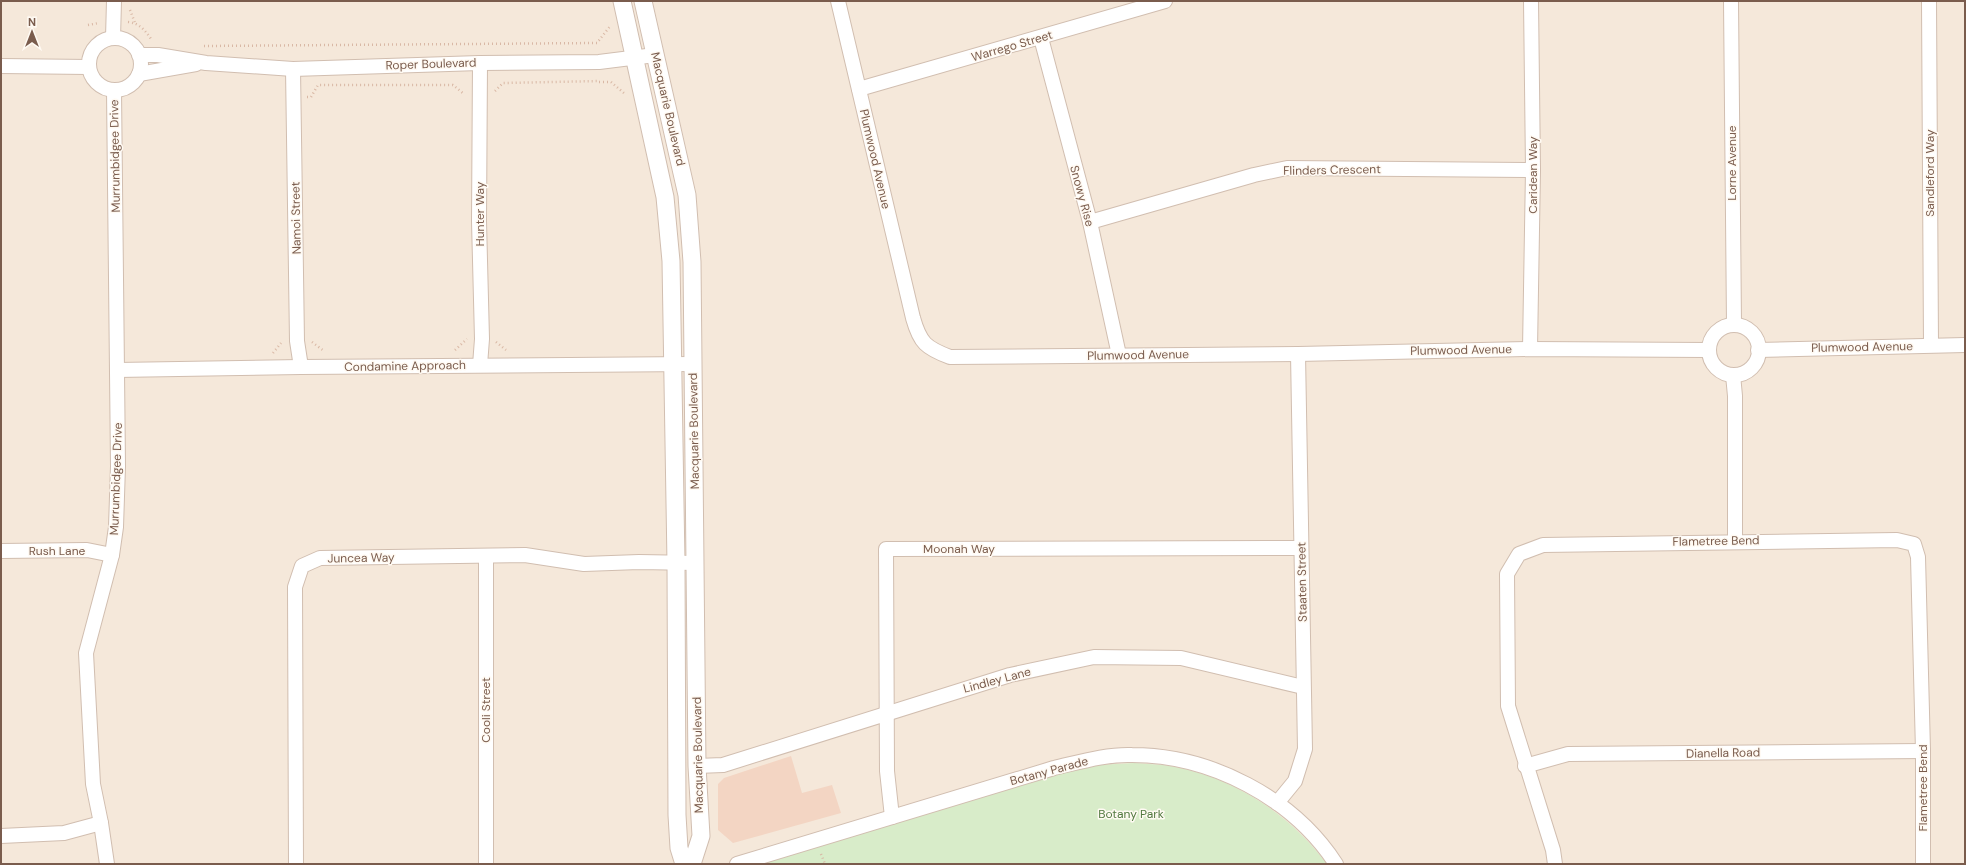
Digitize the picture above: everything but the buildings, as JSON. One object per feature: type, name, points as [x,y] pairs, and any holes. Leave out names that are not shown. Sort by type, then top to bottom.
[{"type":"street","points":[[113,38],[114,1]]},
{"type":"street","name":"Macquarie Boulevard","points":[[622,1],[633,59],[643,92],[665,197],[671,261],[676,563],[677,815],[679,848],[684,864]]},
{"type":"street","name":"Macquarie Boulevard","points":[[643,1],[687,195],[692,262],[698,766],[701,836],[692,864]]},
{"type":"street","name":"Plumwood Avenue","points":[[838,1],[913,318],[921,340],[928,347],[950,357],[1298,354],[1530,349],[1708,350]]},
{"type":"street","name":"Warrego Street","points":[[859,89],[1041,38],[1165,1]]},
{"type":"street","name":"Caridean Way","points":[[1530,349],[1533,170],[1531,1]]},
{"type":"street","name":"Lorne Avenue","points":[[1731,1],[1734,324]]},
{"type":"street","name":"Sandleford Way","points":[[1929,1],[1931,345]]},
{"type":"street","points":[[113,38],[122,38],[129,42],[139,55],[141,61],[139,74],[129,86],[114,90],[100,85],[91,74],[89,67],[89,58],[98,44],[113,38]]},
{"type":"street","name":"Snowy Rise","points":[[1041,38],[1090,222],[1119,355]]},
{"type":"street","name":"Roper Boulevard","points":[[139,55],[158,55],[206,63],[293,69],[480,63],[599,62],[656,55]]},
{"type":"street","name":"Roper Boulevard","points":[[139,74],[206,63]]},
{"type":"street","name":"Hunter Way","points":[[480,63],[479,221],[482,339],[480,365]]},
{"type":"street","points":[[1,66],[89,67]]},
{"type":"street","name":"Namoi Street","points":[[293,69],[297,341],[301,367]]},
{"type":"street","name":"Murrumbidgee Drive","points":[[107,864],[93,784],[86,653],[112,555],[116,527],[118,466],[114,90]]},
{"type":"street","name":"Flinders Crescent","points":[[1090,222],[1254,175],[1287,168],[1533,170]]},
{"type":"street","points":[[1734,324],[1747,328],[1752,333],[1756,339],[1758,350],[1755,362],[1750,369],[1733,375],[1726,374],[1713,365],[1708,350],[1711,339],[1719,329],[1734,324]]},
{"type":"street","name":"Plumwood Avenue","points":[[1758,350],[1965,345]]},
{"type":"street","name":"Staaten Street","points":[[1278,804],[1295,781],[1305,749],[1298,354]]},
{"type":"street","name":"Condamine Approach","points":[[117,370],[480,365],[693,364]]},
{"type":"street","points":[[1733,375],[1735,541]]},
{"type":"street","name":"Flametree Bend","points":[[1555,864],[1553,850],[1525,766],[1508,706],[1507,574],[1519,554],[1543,545],[1735,541],[1897,540],[1914,544],[1918,557],[1923,751],[1924,864]]},
{"type":"street","name":"Moonah Way","points":[[892,817],[887,771],[888,713],[886,549],[1301,548]]},
{"type":"street","name":"Rush Lane","points":[[1,551],[87,550],[112,555]]},
{"type":"street","name":"Juncea Way","points":[[296,864],[295,587],[302,566],[320,558],[526,555],[584,564],[696,563]]},
{"type":"street","name":"Cooli Street","points":[[486,556],[486,864]]},
{"type":"street","name":"Lindley Lane","points":[[698,766],[723,765],[1010,675],[1094,658],[1181,658],[1303,687]]},
{"type":"street","name":"Dianella Road","points":[[1525,766],[1568,754],[1923,751]]},
{"type":"street","name":"Botany Parade","points":[[737,864],[1054,768],[1102,757],[1131,755],[1166,757],[1212,769],[1242,783],[1278,804],[1314,835],[1336,864]]},
{"type":"street","points":[[1,836],[64,833],[101,823]]},
{"type":"path","points":[[129,6],[134,23]]},
{"type":"path","points":[[598,82],[599,62],[597,43],[611,26],[610,19]]},
{"type":"path","points":[[197,46],[597,43]]},
{"type":"path","points":[[294,97],[311,97],[318,85],[453,85],[465,94],[493,92],[503,84],[611,82],[629,98]]},
{"type":"path","points":[[820,849],[825,864]]},
{"type":"shaded area","points":[[1,1],[1965,1],[1965,864],[1,864]]},
{"type":"green space","name":"Botany Park","points":[[1134,763],[1166,765],[1193,771],[1237,788],[1277,813],[1312,846],[1327,864],[761,864],[1064,772],[1098,765]]}]
